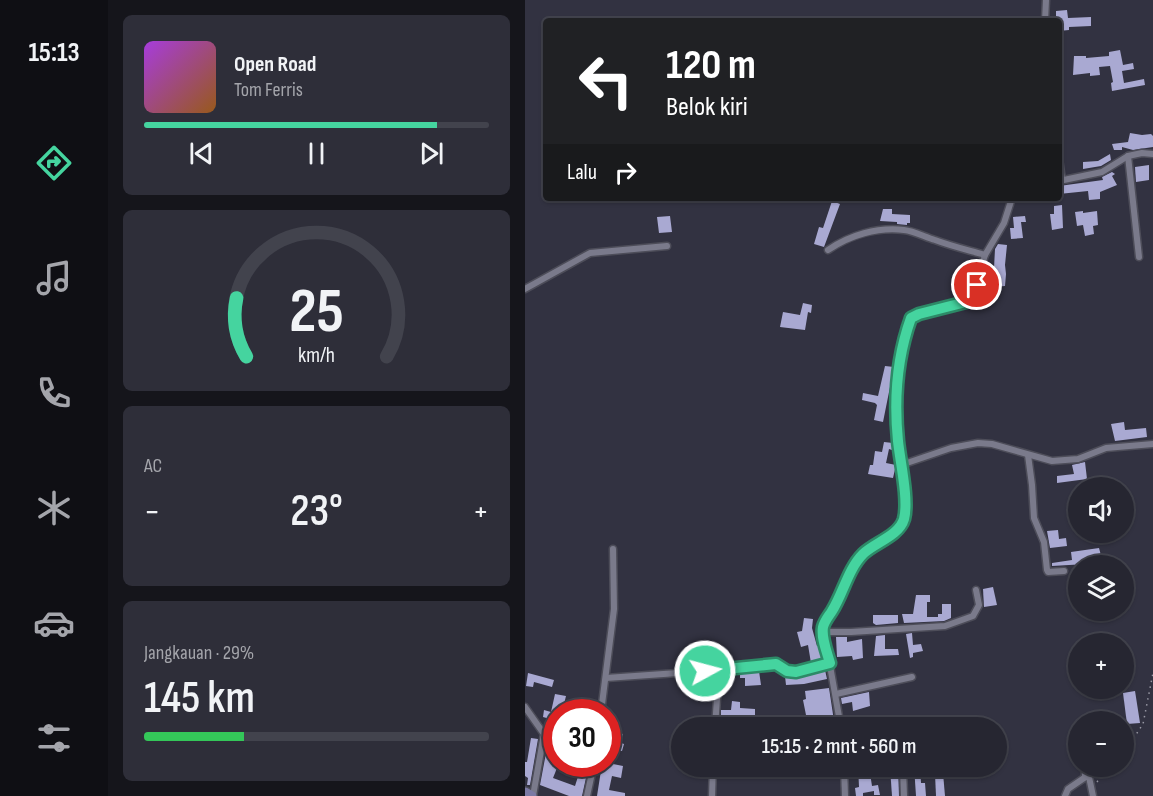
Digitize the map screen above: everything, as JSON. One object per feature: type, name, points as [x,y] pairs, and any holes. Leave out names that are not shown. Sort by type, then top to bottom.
[{"type":"main road","points":[[525,792],[533,796]]},
{"type":"street","points":[[1045,0],[1045,18]]},
{"type":"street","points":[[1062,181],[1103,172],[1128,156],[1142,153],[1153,154]]},
{"type":"street","points":[[1128,156],[1139,257]]},
{"type":"street","points":[[839,717],[823,632],[826,619],[835,608],[852,570],[862,555],[891,534],[904,519],[904,481],[897,399],[902,344],[911,318],[971,300],[985,255],[1004,223],[1011,201]]},
{"type":"street","points":[[828,250],[849,237],[864,233],[906,230],[985,255]]},
{"type":"street","points":[[525,289],[590,253],[667,246]]},
{"type":"street","points":[[901,465],[951,448],[978,443],[993,444],[1052,461],[1078,459],[1106,448],[1153,444]]},
{"type":"street","points":[[1027,455],[1034,518],[1044,542],[1047,570],[1048,572],[1064,571]]},
{"type":"street","points":[[603,699],[614,609],[613,549]]},
{"type":"street","points":[[823,632],[945,626],[973,616],[979,605],[976,590]]},
{"type":"street","points":[[606,678],[776,664],[787,671],[796,672],[830,663]]},
{"type":"street","points":[[716,717],[719,669]]},
{"type":"street","points":[[836,694],[912,677]]},
{"type":"street","points":[[525,707],[544,734],[533,796]]},
{"type":"street","points":[[587,796],[591,777]]},
{"type":"street","points":[[712,796],[713,777]]},
{"type":"street","points":[[844,777],[845,796]]},
{"type":"street","points":[[903,777],[904,796]]},
{"type":"street","points":[[1065,796],[1068,789],[1085,777]]},
{"type":"street","points":[[1089,777],[1093,796]]},
{"type":"path","points":[[1134,736],[1143,724],[1153,673]]},
{"type":"path","points":[[1092,787],[1101,777]]},
{"type":"building","points":[[1067,10],[1068,18],[1091,17],[1091,26],[1069,27],[1069,30],[1062,31],[1062,18],[1056,18],[1056,11]]},
{"type":"building","points":[[1120,50],[1123,65],[1133,63],[1134,69],[1122,71],[1124,83],[1144,79],[1145,85],[1112,91],[1110,66],[1099,67],[1100,75],[1090,76],[1090,73],[1073,75],[1074,56],[1086,56],[1086,58],[1109,56],[1109,52]]},
{"type":"building","points":[[1130,133],[1151,134],[1153,147],[1133,150],[1122,147],[1122,150],[1114,150],[1112,144],[1128,142]]},
{"type":"building","points":[[1110,154],[1111,160],[1101,166],[1083,169],[1083,162],[1098,161]]},
{"type":"building","points":[[1149,165],[1149,180],[1136,182],[1135,167]]},
{"type":"building","points":[[1112,172],[1115,174],[1112,176],[1117,185],[1100,192],[1100,199],[1089,200],[1088,191],[1062,194],[1062,186],[1103,180],[1102,177]]},
{"type":"building","points":[[832,201],[840,204],[824,247],[814,244],[819,227],[823,228]]},
{"type":"building","points":[[1062,205],[1063,228],[1052,230],[1050,214],[1054,214],[1054,206]]},
{"type":"building","points":[[883,209],[892,209],[892,214],[910,215],[910,223],[907,225],[880,221]]},
{"type":"building","points":[[1083,211],[1083,213],[1097,211],[1098,225],[1093,226],[1094,234],[1085,236],[1083,225],[1077,226],[1075,212]]},
{"type":"building","points":[[670,216],[672,232],[659,233],[657,217]]},
{"type":"building","points":[[1025,216],[1026,222],[1021,222],[1023,238],[1011,239],[1010,228],[1014,228],[1013,217]]},
{"type":"building","points":[[998,244],[1007,245],[1005,286],[993,287],[995,249]]},
{"type":"building","points":[[803,303],[812,305],[811,313],[808,312],[805,330],[780,327],[783,312],[800,315]]},
{"type":"building","points":[[885,366],[894,367],[883,422],[874,420],[877,405],[862,400],[863,393],[878,396]]},
{"type":"building","points":[[1124,422],[1125,430],[1146,428],[1147,437],[1115,441],[1111,424]]},
{"type":"building","points":[[884,442],[893,443],[886,463],[896,465],[893,478],[868,474],[870,465],[873,465],[875,451],[882,452]]},
{"type":"building","points":[[1085,462],[1087,477],[1068,477],[1068,482],[1057,483],[1057,476],[1074,474],[1072,465]]},
{"type":"building","points":[[1058,530],[1059,539],[1066,538],[1067,546],[1050,548],[1047,531]]},
{"type":"building","points":[[1099,548],[1101,555],[1071,555],[1071,552]]},
{"type":"building","points":[[1068,561],[1068,565],[1052,566],[1052,563]]},
{"type":"building","points":[[993,587],[997,605],[984,607],[983,589]]},
{"type":"building","points":[[916,595],[930,595],[930,602],[927,602],[927,617],[938,617],[938,614],[942,614],[942,604],[951,604],[951,618],[944,621],[904,623],[902,614],[913,614]]},
{"type":"building","points":[[873,615],[898,615],[898,623],[876,625],[873,623]]},
{"type":"building","points":[[804,618],[813,619],[812,628],[817,646],[821,646],[824,659],[811,663],[808,645],[801,647],[797,632],[802,631]]},
{"type":"building","points":[[912,633],[913,645],[921,644],[923,651],[913,653],[913,657],[910,658],[906,634]]},
{"type":"building","points":[[885,635],[885,649],[898,649],[899,655],[874,656],[876,636]]},
{"type":"building","points":[[836,637],[847,637],[847,642],[862,639],[863,658],[853,660],[852,656],[837,657]]},
{"type":"building","points":[[722,646],[723,662],[709,663],[707,648]]},
{"type":"building","points":[[825,670],[827,679],[786,685],[785,676],[797,677]]},
{"type":"building","points":[[759,671],[761,685],[745,686],[745,678],[740,678],[740,672]]},
{"type":"building","points":[[528,673],[554,680],[552,687],[534,682],[533,687],[526,686]]},
{"type":"building","points":[[829,688],[833,717],[803,717],[806,715],[803,700],[806,699],[805,691]]},
{"type":"building","points":[[1134,691],[1140,723],[1134,723],[1134,711],[1125,711],[1124,699],[1134,699]]},
{"type":"building","points":[[869,692],[870,706],[853,711],[852,702],[842,704],[841,698]]},
{"type":"building","points":[[555,694],[566,696],[565,699],[554,699]]},
{"type":"building","points":[[732,701],[740,702],[740,708],[755,709],[755,716],[721,716],[721,710],[731,710]]},
{"type":"building","points":[[531,738],[538,739],[530,785],[527,785],[525,762],[527,762]]},
{"type":"building","points":[[543,769],[543,777],[553,777],[575,786],[578,777],[586,777],[582,796],[569,796],[540,785]]},
{"type":"building","points":[[600,777],[612,777],[609,790],[625,793],[625,796],[597,796]]},
{"type":"building","points":[[859,777],[871,777],[872,786],[878,785],[880,795],[874,795],[874,791],[863,793],[863,796],[856,796],[855,788],[859,787]]},
{"type":"building","points":[[891,777],[898,777],[899,796],[892,796]]},
{"type":"building","points":[[915,777],[921,777],[921,783],[925,783],[926,796],[916,796]]},
{"type":"building","points":[[935,777],[943,777],[945,796],[936,796]]},
{"type":"route","points":[[705,671],[776,664],[781,665],[787,671],[796,672],[830,663],[823,632],[826,619],[835,608],[852,570],[862,555],[891,534],[904,519],[904,481],[898,439],[897,399],[902,344],[911,318],[970,301],[977,285]]}]
